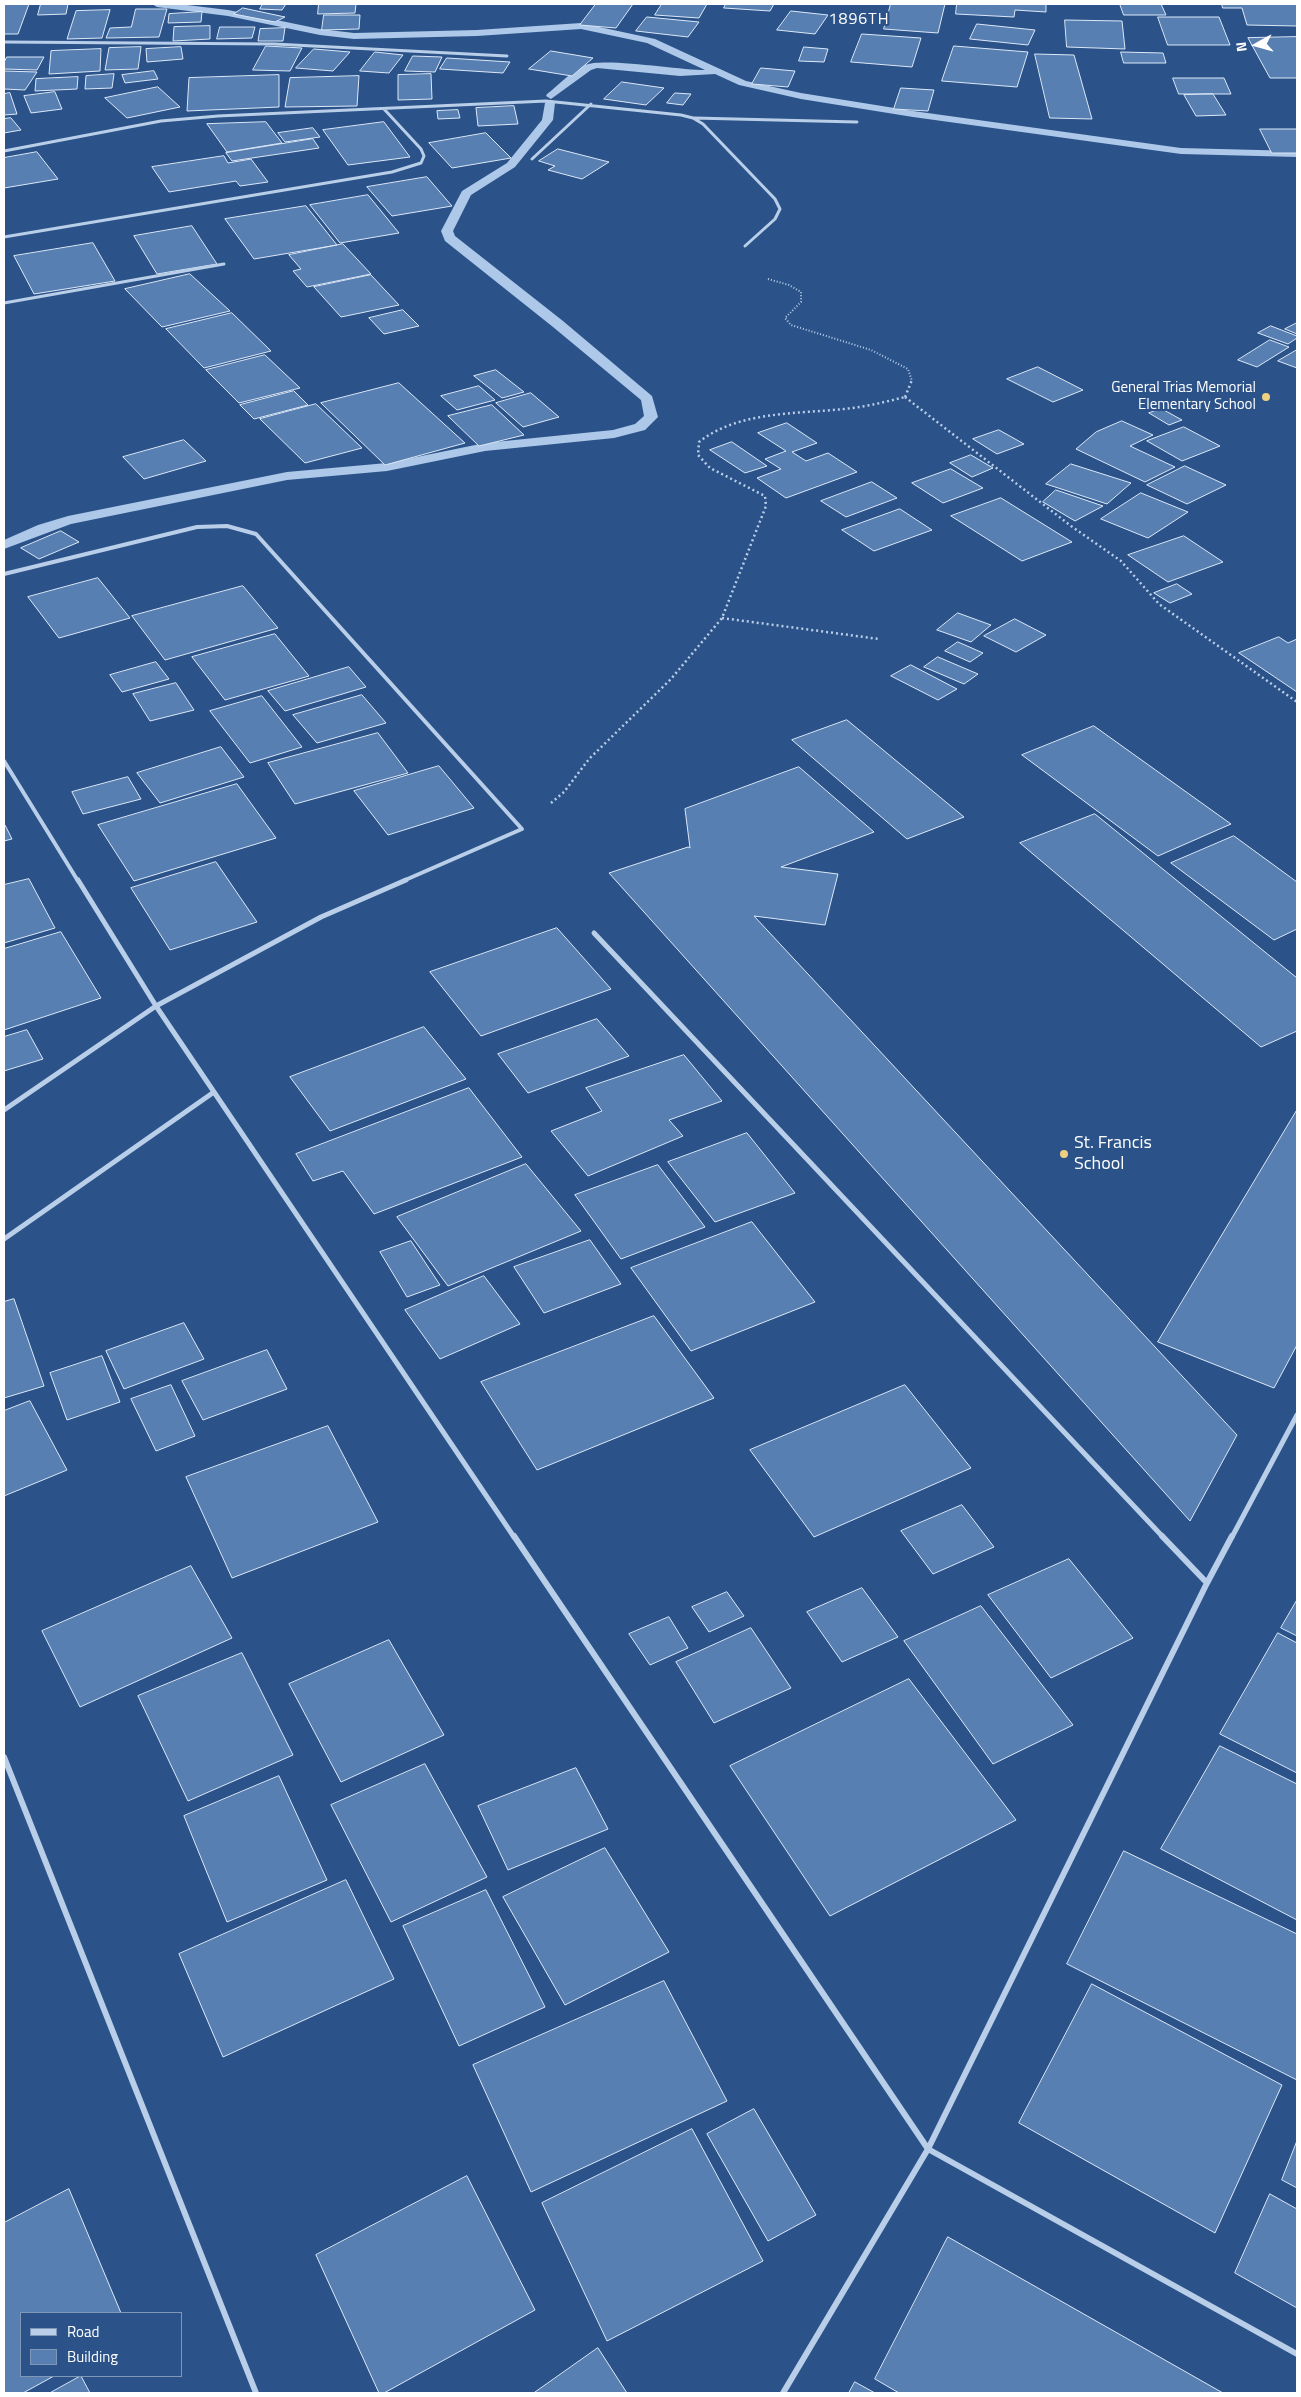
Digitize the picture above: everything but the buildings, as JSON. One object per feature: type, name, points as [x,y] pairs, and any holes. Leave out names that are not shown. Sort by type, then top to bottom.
[{"type":"street","points":[[4,42],[274,44],[507,56]]},
{"type":"street","points":[[4,151],[187,118],[525,101],[591,104],[693,118],[857,122]]},
{"type":"street","points":[[532,159],[591,104]]},
{"type":"street","points":[[4,237],[392,172],[421,163],[424,156],[421,149],[384,109]]},
{"type":"street","points":[[693,118],[702,124],[764,186],[780,208],[775,219],[744,246]]},
{"type":"street","points":[[4,303],[224,264]]},
{"type":"street","points":[[4,574],[197,527],[227,526],[256,534],[522,829],[321,917],[156,1006],[4,1110]]},
{"type":"street","points":[[4,761],[156,1006],[928,2149],[1297,2354]]},
{"type":"street","points":[[594,933],[1207,1583]]},
{"type":"street","points":[[4,1239],[214,1092]]},
{"type":"street","points":[[783,2393],[928,2149],[1207,1583],[1297,1415]]},
{"type":"street","points":[[4,1757],[256,2393]]},
{"type":"path","points":[[744,246],[740,256],[747,268],[764,277],[789,285],[801,292],[801,302],[785,318],[791,325],[871,350],[908,369],[912,381],[905,397]]},
{"type":"path","points":[[522,829],[564,792],[589,759],[671,679],[722,618],[766,506],[765,496],[707,466],[698,454],[697,447],[704,437],[744,420],[874,405],[905,397]]},
{"type":"path","points":[[905,397],[1071,526],[1121,561],[1158,604],[1297,702]]},
{"type":"path","points":[[722,618],[879,639]]},
{"type":"waterway","points":[[157,4],[228,13],[320,32],[354,36],[477,33],[581,26],[621,33],[651,41],[743,83],[801,96],[913,114],[1181,151],[1297,154]]},
{"type":"waterway","points":[[551,96],[587,68],[597,65],[680,73],[711,73]]},
{"type":"waterway","points":[[4,545],[43,528],[68,520],[287,476],[387,467],[485,447],[614,434],[640,427],[651,417],[647,399],[558,324],[449,238],[447,231],[466,193],[511,165],[547,120],[550,103]]},
{"type":"place","name":"General Trias Memorial Elementary School","points":[[1266,397]]},
{"type":"place","name":"St. Francis School","points":[[1064,1154]]},
{"type":"district","name":"1896TH","points":[[859,20]]}]
